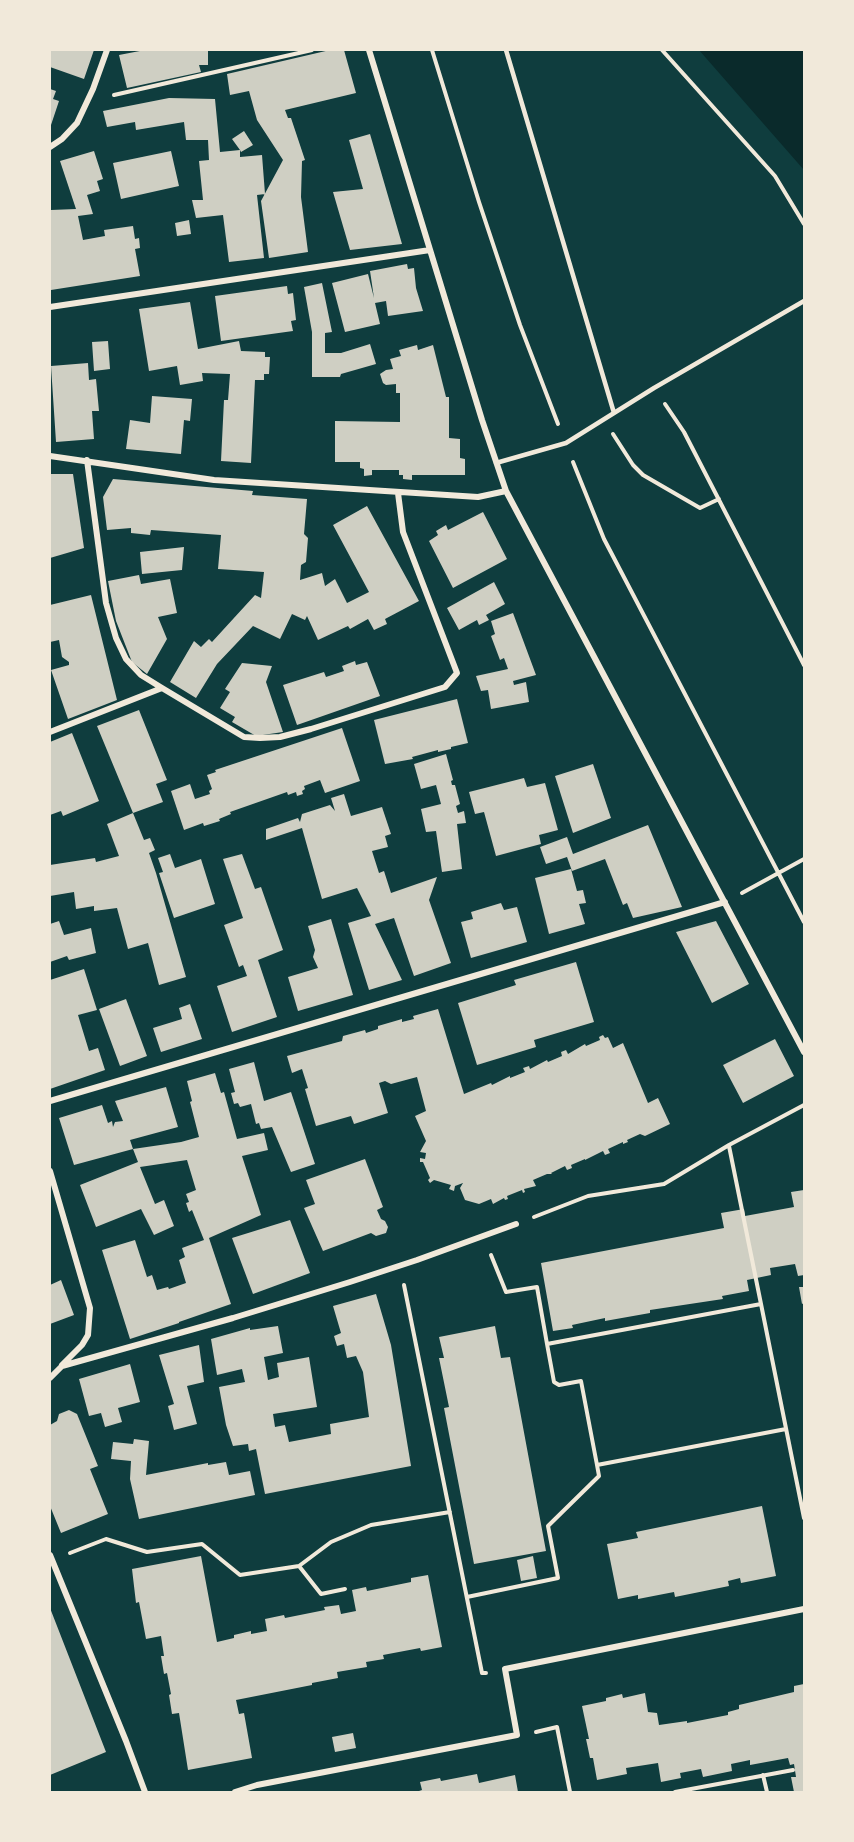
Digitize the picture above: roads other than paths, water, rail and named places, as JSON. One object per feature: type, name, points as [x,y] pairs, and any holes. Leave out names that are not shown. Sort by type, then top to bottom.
[{"type":"street","points":[[50,147],[62,139],[77,123],[93,89],[107,50]]},
{"type":"street","points":[[369,50],[506,491],[804,1052]]},
{"type":"street","points":[[50,307],[430,250]]},
{"type":"street","points":[[50,456],[214,480],[478,497],[506,491]]},
{"type":"street","points":[[87,460],[106,603],[116,639],[126,659],[141,675],[162,688],[244,736],[260,738],[280,737],[311,729],[445,687],[457,673],[403,532],[398,492]]},
{"type":"street","points":[[50,732],[162,688]]},
{"type":"street","points":[[50,1101],[725,902]]},
{"type":"street","points":[[50,1171],[90,1308],[88,1335],[82,1345],[50,1378]]},
{"type":"street","points":[[62,1366],[233,1318],[400,1266],[516,1224]]},
{"type":"street","points":[[51,1558],[145,1792]]},
{"type":"street","points":[[235,1792],[257,1785],[517,1735],[505,1669],[804,1609]]},
{"type":"lane","points":[[506,50],[614,412]]},
{"type":"lane","points":[[496,464],[566,443],[654,388],[804,301]]},
{"type":"water","points":[[699,50],[804,50],[804,170]]}]
